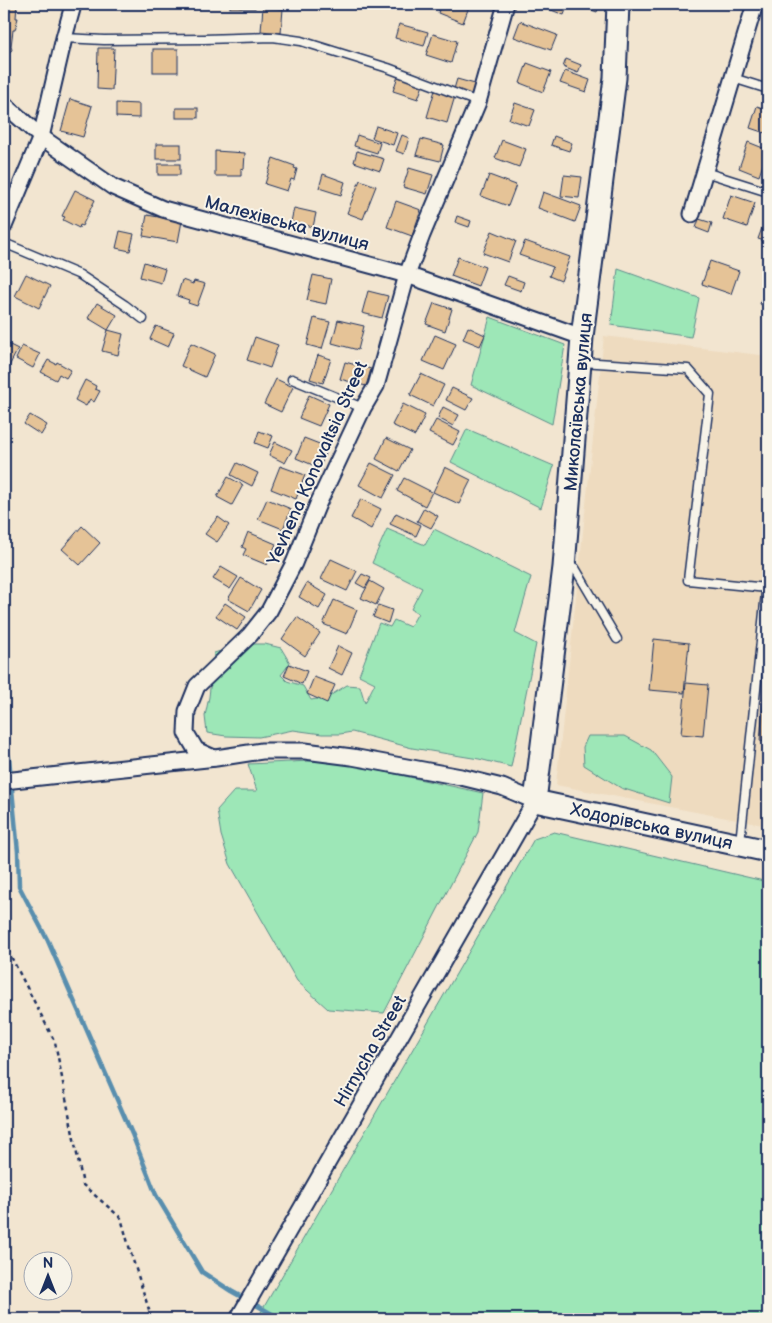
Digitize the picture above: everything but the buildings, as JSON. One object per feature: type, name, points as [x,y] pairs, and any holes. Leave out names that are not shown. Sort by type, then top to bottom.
[{"type":"main road","name":"Миколаївська вулиця","points":[[535,801],[565,562],[582,337],[615,78],[618,4]]},
{"type":"main road","name":"Ходорівська вулиця","points":[[535,801],[768,851]]},
{"type":"street","points":[[4,226],[41,136],[72,4]]},
{"type":"street","name":"Yevhena Konovaltsia Street","points":[[216,758],[196,750],[186,732],[187,711],[197,686],[250,635],[269,611],[294,563],[318,504],[363,408],[376,386],[406,275],[478,102],[506,4]]},
{"type":"street","points":[[692,214],[755,4]]},
{"type":"street","name":"Малехівська вулиця","points":[[4,104],[41,136],[113,187],[163,209],[406,275],[582,337]]},
{"type":"street","points":[[4,781],[216,758],[262,751],[305,751],[352,757],[502,787],[535,801]]},
{"type":"street","name":"Hirnycha Street","points":[[238,1319],[535,801]]},
{"type":"lane","points":[[64,38],[104,40],[273,37],[301,41],[388,68],[478,102]]},
{"type":"lane","points":[[733,78],[768,89]]},
{"type":"lane","points":[[705,172],[768,192]]},
{"type":"lane","points":[[4,243],[80,275],[143,319]]},
{"type":"lane","points":[[580,362],[688,369],[710,394],[688,580],[767,588]]},
{"type":"lane","points":[[292,379],[363,408]]},
{"type":"lane","points":[[565,562],[575,568],[618,639]]},
{"type":"lane","points":[[740,845],[768,574]]},
{"type":"path","points":[[4,943],[55,1042],[83,1185],[122,1218],[132,1257],[152,1319]]},
{"type":"shaded area","points":[[604,336],[768,356],[768,826],[556,785]]},
{"type":"green space","points":[[618,269],[699,298],[691,337],[611,325]]},
{"type":"green space","points":[[490,317],[565,345],[552,424],[471,385]]},
{"type":"green space","points":[[467,429],[554,466],[541,508],[451,462]]},
{"type":"green space","points":[[387,529],[425,545],[434,529],[531,577],[515,633],[536,644],[511,767],[479,759],[412,748],[352,732],[322,734],[293,730],[259,737],[226,736],[207,733],[205,716],[214,653],[245,644],[265,644],[281,648],[290,663],[281,675],[287,681],[303,686],[311,700],[328,697],[347,685],[360,686],[365,703],[375,683],[359,675],[379,623],[390,627],[394,620],[410,627],[418,613],[411,609],[422,588],[372,563]]},
{"type":"green space","points":[[588,736],[625,736],[651,750],[672,777],[669,803],[621,788],[584,765],[583,747]]},
{"type":"green space","points":[[331,760],[483,793],[478,832],[384,1013],[328,1009],[297,981],[230,864],[221,835],[217,810],[234,791],[257,791],[248,764]]},
{"type":"green space","points":[[554,832],[768,882],[768,1319],[257,1319],[534,839]]},
{"type":"waterway","points":[[4,741],[9,758],[18,852],[19,886],[48,941],[132,1134],[156,1195],[202,1272],[274,1315],[277,1319]]}]
